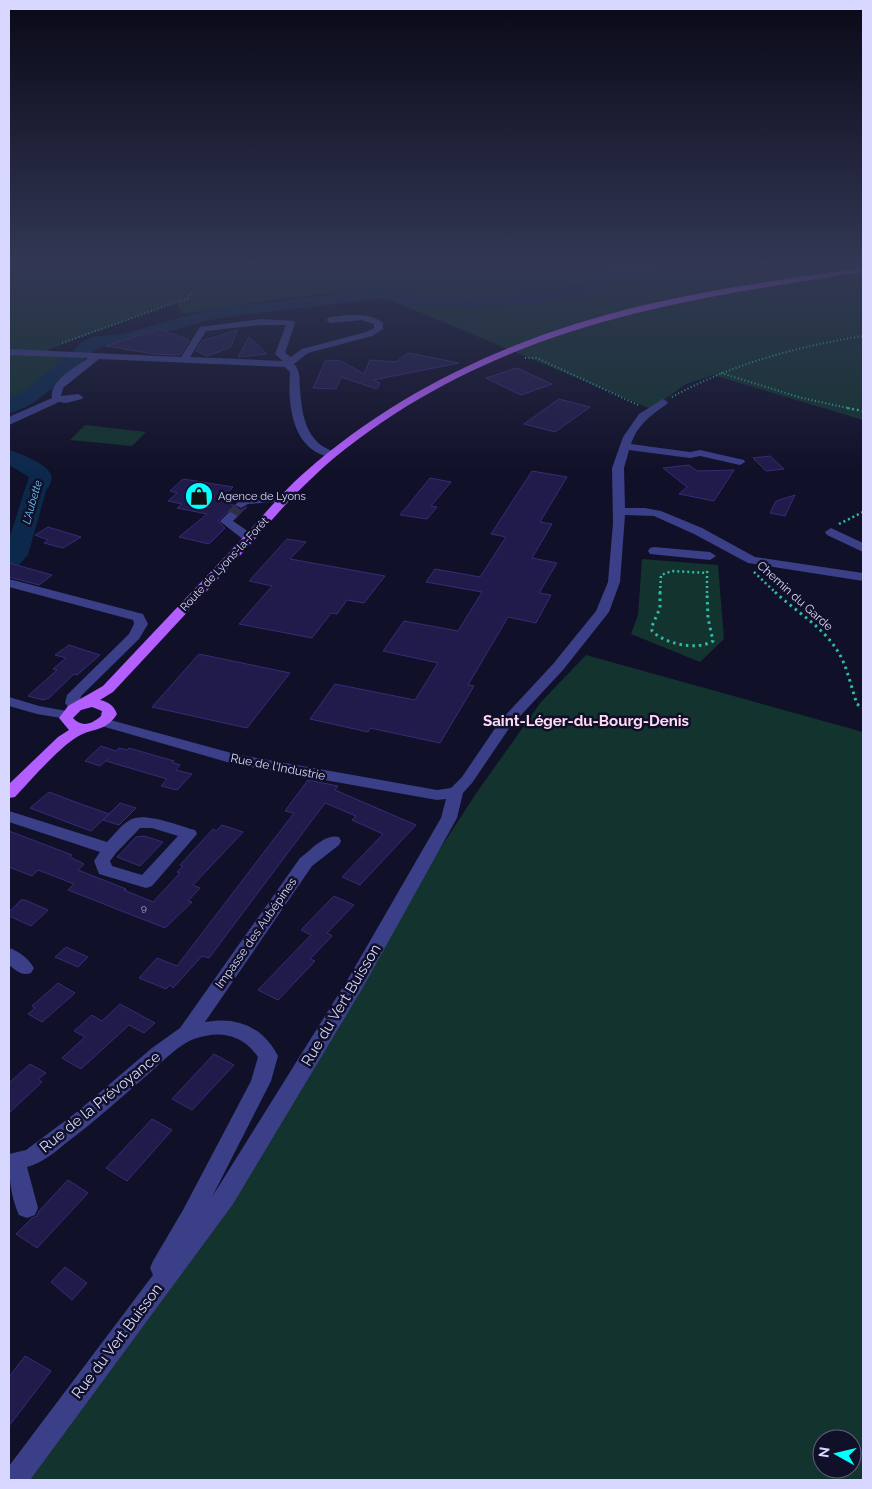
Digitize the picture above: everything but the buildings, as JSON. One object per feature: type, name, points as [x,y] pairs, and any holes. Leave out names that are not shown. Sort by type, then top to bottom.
[{"type":"main road","name":"Route de Lyons-la-Forêt","points":[[9,794],[63,740],[76,716],[108,688],[284,499],[331,454],[401,404],[426,390],[504,352],[558,331]]},
{"type":"main road","points":[[104,706],[108,688]]},
{"type":"main road","points":[[99,704],[104,706],[110,714],[104,722],[93,727],[76,716],[99,704]]},
{"type":"street","points":[[183,360],[201,331]]},
{"type":"street","points":[[288,331],[280,354],[288,360],[288,364],[294,371],[295,396],[304,434],[308,441],[331,454]]},
{"type":"street","points":[[9,352],[288,364],[305,351],[344,342],[374,331]]},
{"type":"street","points":[[57,399],[58,387],[96,356]]},
{"type":"street","points":[[9,422],[20,413],[48,405],[57,399],[66,400],[78,397]]},
{"type":"street","points":[[651,409],[663,402]]},
{"type":"street","name":"Rue du Vert Buisson","points":[[14,1480],[225,1197],[355,984],[449,818],[456,792],[468,780],[505,724],[564,660],[602,612],[614,582],[619,512],[618,468],[628,437],[651,409]]},
{"type":"street","points":[[625,446],[690,455],[700,453],[740,462]]},
{"type":"street","points":[[241,505],[246,501],[284,499]]},
{"type":"street","points":[[619,512],[645,511],[657,513],[709,537],[752,560],[863,577]]},
{"type":"street","points":[[231,516],[226,521],[248,537]]},
{"type":"street","points":[[831,532],[863,548]]},
{"type":"street","points":[[654,551],[709,564],[709,537]]},
{"type":"street","points":[[9,584],[138,617],[141,624],[134,636],[74,695],[72,704],[76,716],[37,710],[9,701]]},
{"type":"street","name":"Rue de l'Industrie","points":[[104,722],[234,759],[437,795],[456,792]]},
{"type":"street","points":[[9,816],[110,849]]},
{"type":"street","points":[[136,823],[152,823],[189,834],[146,882],[105,870],[102,861],[110,849],[136,823]]},
{"type":"street","name":"Impasse des Aubépines","points":[[187,1032],[306,862],[334,841]]},
{"type":"street","points":[[9,955],[24,968]]},
{"type":"street","points":[[129,1324],[191,1217],[262,1081],[268,1056],[260,1042],[245,1031],[218,1026],[187,1032]]},
{"type":"street","name":"Rue de la Prévoyance","points":[[12,1162],[32,1157],[84,1118],[159,1053],[187,1032]]},
{"type":"street","points":[[12,1162],[27,1208]]},
{"type":"path","points":[[45,353],[58,345],[91,331]]},
{"type":"path","points":[[663,402],[687,388],[751,361],[822,342],[863,336]]},
{"type":"path","points":[[537,358],[651,409]]},
{"type":"path","points":[[721,373],[802,398],[863,411]]},
{"type":"path","points":[[831,532],[841,521],[863,512]]},
{"type":"path","name":"Chemin du Garde","points":[[738,552],[753,572],[793,609],[824,632],[838,650],[857,704],[863,708]]},
{"type":"path","points":[[709,564],[708,618],[713,634],[712,642],[707,646],[698,647],[656,635],[652,631],[652,626],[660,608],[660,575],[709,564]]},
{"type":"green space","points":[[9,331],[97,331],[47,350],[66,356],[46,377],[9,405]]},
{"type":"green space","points":[[466,331],[863,331],[863,420],[713,375],[686,384],[651,409]]},
{"type":"green space","points":[[85,425],[146,432],[132,446],[70,440]]},
{"type":"green space","points":[[642,559],[718,565],[724,639],[700,662],[631,634],[638,615]]},
{"type":"green space","points":[[586,655],[863,732],[863,1480],[28,1480],[477,792],[541,702]]},
{"type":"waterway","name":"L'Aubette","points":[[81,352],[98,341],[124,339],[150,331]]},
{"type":"waterway","name":"L'Aubette","points":[[9,407],[33,393],[76,357]]},
{"type":"waterway","name":"L'Aubette","points":[[9,457],[26,465],[40,475],[40,482],[35,491],[16,555],[9,561]]},
{"type":"tunnel","points":[[231,516],[241,505]]},
{"type":"place","name":"Agence de Lyons","points":[[199,496]]},
{"type":"district","name":"Saint-Léger-du-Bourg-Denis","points":[[586,721]]}]
